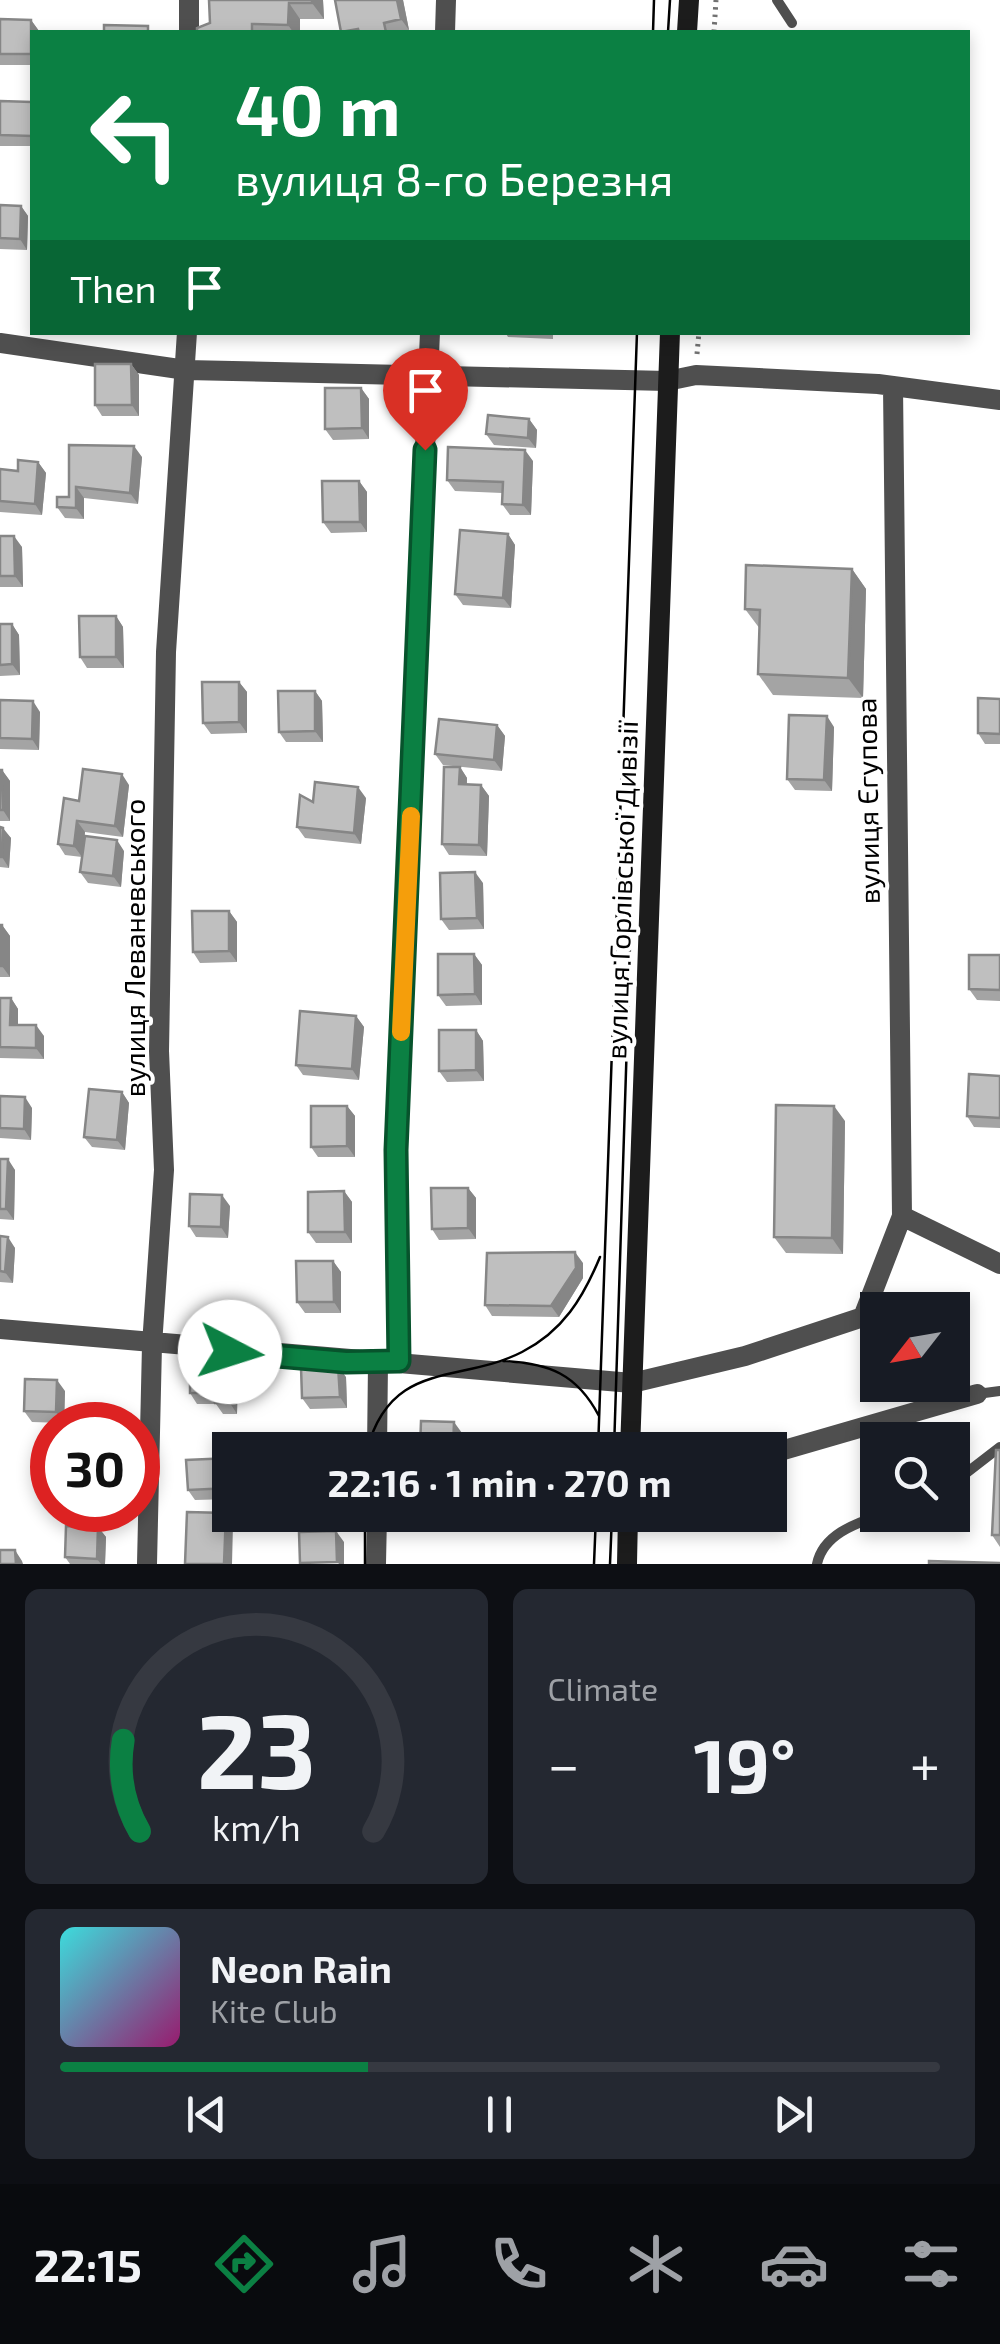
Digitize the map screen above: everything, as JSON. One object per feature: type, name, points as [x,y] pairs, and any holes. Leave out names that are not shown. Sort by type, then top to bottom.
[{"type":"main road","points":[[688,30],[690,0]]},
{"type":"main road","name":"вулиця Горлівської Дивізії","points":[[631,1432],[670,335]]},
{"type":"main road","points":[[627,1564],[632,1532]]},
{"type":"street","points":[[189,0],[189,30]]},
{"type":"street","points":[[446,0],[446,30]]},
{"type":"street","name":"вулиця Леваневського","points":[[147,1564],[152,1345],[164,1170],[159,1052],[166,652],[186,335]]},
{"type":"street","points":[[379,1432],[389,1362],[430,335]]},
{"type":"street","points":[[0,344],[186,370],[428,372],[667,382],[696,376],[893,386],[1000,400]]},
{"type":"street","name":"вулиця Єгупова","points":[[893,386],[893,708],[902,1216]]},
{"type":"street","points":[[0,1329],[152,1345],[632,1383],[745,1356],[863,1317],[902,1216],[1000,1264]]},
{"type":"street","points":[[787,1449],[977,1394]]},
{"type":"street","points":[[376,1564],[377,1532]]},
{"type":"lane","points":[[777,0],[792,23]]},
{"type":"lane","points":[[977,1394],[1000,1391]]},
{"type":"lane","points":[[970,1470],[1000,1447]]},
{"type":"lane","points":[[817,1564],[819,1552],[835,1536],[860,1524]]},
{"type":"path","points":[[714,30],[716,0]]},
{"type":"building","points":[[209,0],[312,0],[289,3],[288,25],[252,24],[252,30],[197,30],[210,23]]},
{"type":"building","points":[[335,0],[397,0],[401,19],[384,23],[386,30],[341,30]]},
{"type":"building","points":[[0,19],[31,20],[30,54],[0,54]]},
{"type":"building","points":[[104,25],[148,26],[148,30],[104,30]]},
{"type":"building","points":[[0,101],[30,102],[30,136],[0,135]]},
{"type":"building","points":[[0,205],[21,206],[20,239],[0,238]]},
{"type":"building","points":[[95,364],[131,364],[132,405],[95,405]]},
{"type":"building","points":[[325,388],[361,388],[362,428],[325,429]]},
{"type":"building","points":[[488,415],[529,419],[528,438],[486,434]]},
{"type":"building","points":[[69,445],[134,446],[130,493],[76,487],[76,508],[57,507],[57,497],[69,497]]},
{"type":"building","points":[[448,447],[525,450],[523,505],[502,504],[503,482],[447,480]]},
{"type":"building","points":[[18,460],[38,462],[35,504],[0,501],[0,469],[18,471]]},
{"type":"building","points":[[322,481],[359,481],[360,522],[323,522]]},
{"type":"building","points":[[460,530],[508,534],[503,598],[455,594]]},
{"type":"building","points":[[0,536],[14,536],[15,576],[0,576]]},
{"type":"building","points":[[746,565],[852,569],[848,678],[758,674],[760,610],[745,609]]},
{"type":"building","points":[[79,616],[116,616],[116,657],[80,657]]},
{"type":"building","points":[[0,624],[12,624],[12,664],[0,665]]},
{"type":"building","points":[[202,682],[239,682],[239,722],[203,723]]},
{"type":"building","points":[[278,691],[315,691],[315,731],[279,732]]},
{"type":"building","points":[[978,698],[1000,699],[1000,734],[978,733]]},
{"type":"building","points":[[0,700],[33,701],[32,739],[0,738]]},
{"type":"building","points":[[789,715],[827,716],[824,780],[787,779]]},
{"type":"building","points":[[439,719],[497,725],[494,760],[435,754]]},
{"type":"building","points":[[444,767],[460,767],[459,784],[481,785],[479,845],[442,844]]},
{"type":"building","points":[[83,769],[122,774],[115,826],[77,821],[74,846],[58,844],[64,798],[79,801]]},
{"type":"building","points":[[2,770],[3,810],[0,810]]},
{"type":"building","points":[[315,782],[358,787],[354,833],[297,827],[300,795],[313,802]]},
{"type":"building","points":[[0,827],[3,828],[2,857],[0,857]]},
{"type":"building","points":[[85,836],[117,840],[113,876],[80,872]]},
{"type":"building","points":[[475,872],[477,918],[441,919],[440,873]]},
{"type":"building","points":[[192,911],[229,911],[229,951],[193,952]]},
{"type":"building","points":[[2,925],[2,966],[0,966]]},
{"type":"building","points":[[438,954],[474,954],[475,994],[438,995]]},
{"type":"building","points":[[969,955],[1000,955],[1000,990],[969,989]]},
{"type":"building","points":[[0,998],[11,998],[10,1025],[36,1025],[36,1048],[0,1047]]},
{"type":"building","points":[[300,1011],[356,1016],[352,1069],[296,1065]]},
{"type":"building","points":[[439,1030],[476,1030],[476,1070],[439,1071]]},
{"type":"building","points":[[969,1074],[1000,1076],[1000,1118],[967,1116]]},
{"type":"building","points":[[89,1089],[122,1092],[117,1140],[84,1137]]},
{"type":"building","points":[[0,1096],[25,1097],[24,1129],[0,1128]]},
{"type":"building","points":[[776,1105],[834,1106],[832,1238],[774,1237]]},
{"type":"building","points":[[311,1106],[347,1106],[347,1146],[311,1147]]},
{"type":"building","points":[[0,1159],[8,1159],[6,1209],[0,1209]]},
{"type":"building","points":[[431,1188],[468,1188],[468,1228],[432,1229]]},
{"type":"building","points":[[344,1191],[345,1232],[308,1232],[308,1192]]},
{"type":"building","points":[[190,1194],[222,1195],[221,1227],[189,1226]]},
{"type":"building","points":[[0,1236],[8,1237],[5,1272],[0,1271]]},
{"type":"building","points":[[575,1252],[576,1268],[551,1306],[485,1305],[487,1253]]},
{"type":"building","points":[[296,1261],[333,1261],[334,1302],[297,1302]]},
{"type":"building","points":[[190,1356],[230,1357],[230,1403],[215,1403],[212,1393],[190,1393]]},
{"type":"building","points":[[338,1366],[340,1397],[302,1398],[301,1367]]},
{"type":"building","points":[[25,1379],[57,1380],[56,1402],[30,1402],[30,1411],[24,1411]]},
{"type":"building","points":[[421,1421],[454,1422],[454,1432],[421,1432]]},
{"type":"building","points":[[996,1450],[1000,1450],[1000,1535],[992,1535]]},
{"type":"building","points":[[212,1459],[212,1489],[188,1490],[186,1460]]},
{"type":"building","points":[[187,1512],[212,1513],[212,1532],[225,1532],[224,1564],[185,1564]]},
{"type":"building","points":[[66,1532],[98,1532],[97,1559],[65,1557]]},
{"type":"building","points":[[299,1532],[336,1532],[337,1562],[300,1563]]},
{"type":"building","points":[[0,1550],[15,1550],[16,1564],[0,1564]]},
{"type":"building","points":[[1000,1563],[1000,1564],[929,1564]]},
{"type":"tram line","points":[[653,30],[654,0]]},
{"type":"tram line","points":[[668,30],[670,0]]},
{"type":"tram line","points":[[599,1432],[637,335]]},
{"type":"tram line","points":[[615,1432],[630,945]]},
{"type":"tram line","points":[[374,1432],[393,1401],[410,1387],[499,1362],[549,1334],[579,1300],[600,1257]]},
{"type":"tram line","points":[[503,1361],[548,1368],[560,1374],[581,1390],[599,1416]]},
{"type":"tram line","points":[[365,1532],[365,1564]]},
{"type":"tram line","points":[[594,1564],[595,1532]]},
{"type":"tram line","points":[[610,1564],[611,1532]]},
{"type":"slow traffic","points":[[401,1032],[411,816]]},
{"type":"route","points":[[230,1352],[346,1362],[399,1361],[396,1150],[425,450]]}]
